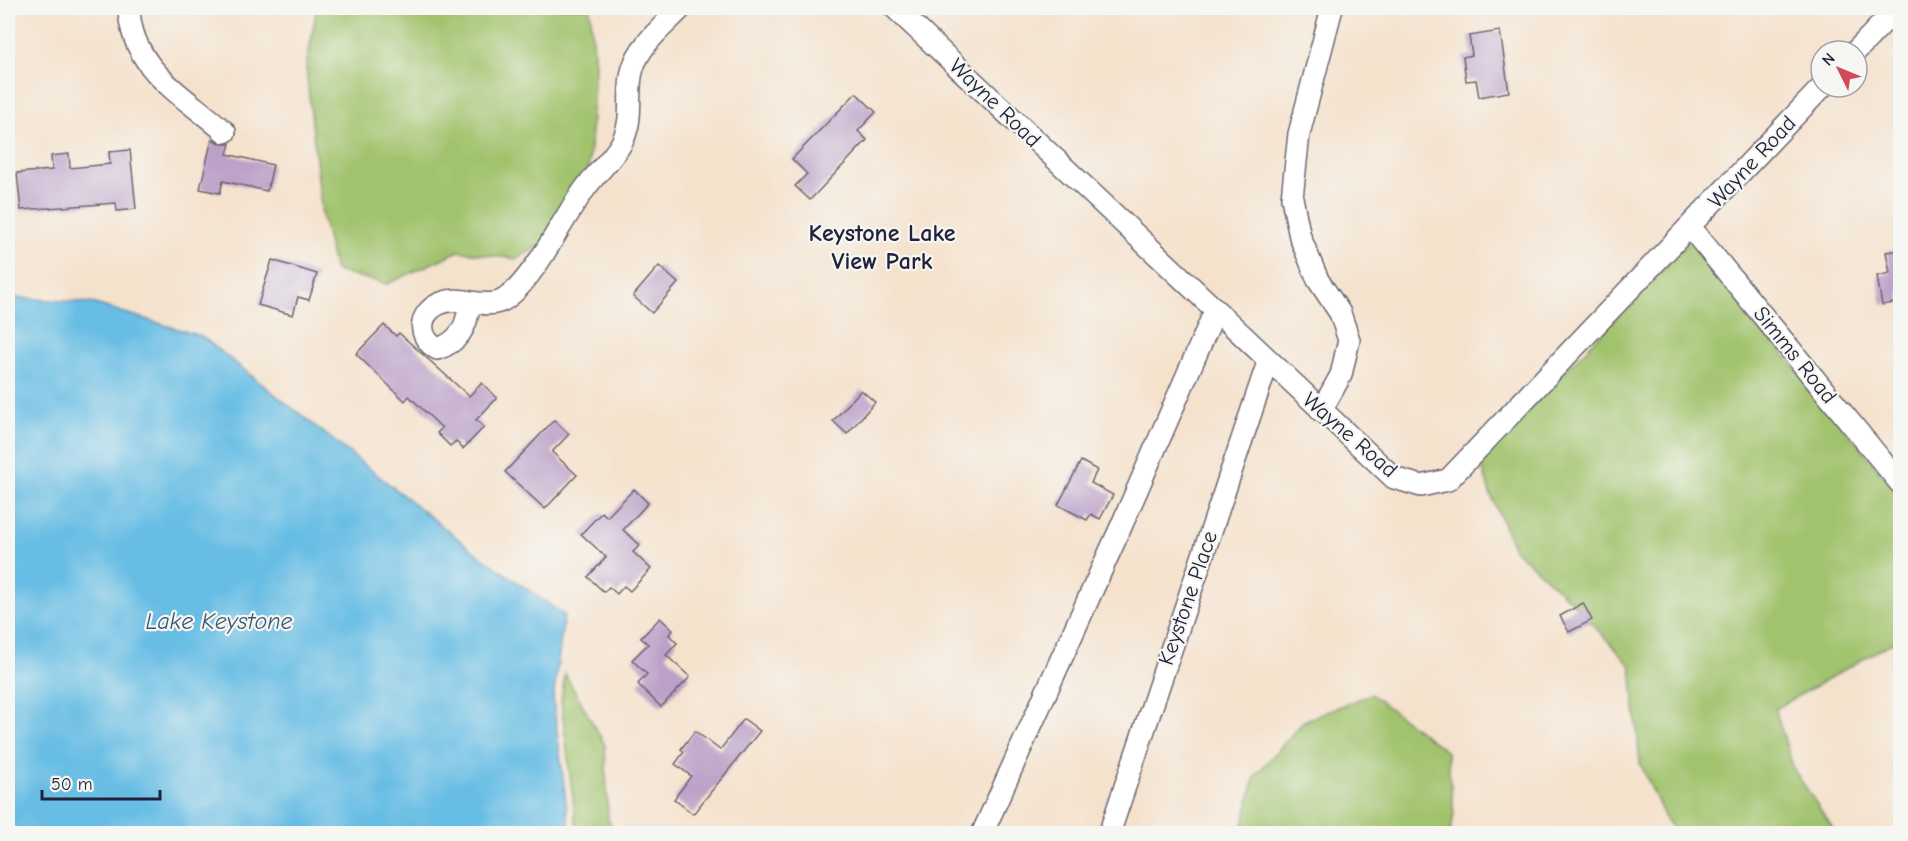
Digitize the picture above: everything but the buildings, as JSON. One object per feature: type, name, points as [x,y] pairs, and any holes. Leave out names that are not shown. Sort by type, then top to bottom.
[{"type":"street","points":[[129,8],[133,35],[142,56],[154,74],[225,132]]},
{"type":"street","points":[[469,303],[500,302],[515,291],[538,263],[585,189],[621,144],[627,127],[632,70],[637,57],[681,8]]},
{"type":"street","name":"Wayne Road","points":[[895,8],[1268,362],[1394,478],[1421,486],[1448,480],[1811,99]]},
{"type":"street","points":[[1321,411],[1341,375],[1348,340],[1340,313],[1318,280],[1299,237],[1292,198],[1299,134],[1332,8]]},
{"type":"street","points":[[1867,39],[1897,8]]},
{"type":"street","name":"Simms Road","points":[[1690,227],[1900,483]]},
{"type":"street","points":[[982,834],[1120,529],[1215,311]]},
{"type":"street","name":"Keystone Place","points":[[1109,834],[1268,362]]},
{"type":"green space","points":[[317,8],[590,8],[595,66],[588,181],[561,234],[516,259],[459,251],[387,284],[335,271],[322,215],[306,68]]},
{"type":"green space","points":[[1691,240],[1900,496],[1900,638],[1775,709],[1794,770],[1836,833],[1677,833],[1665,818],[1640,763],[1631,666],[1572,602],[1514,549],[1490,493],[1480,460]]},
{"type":"green space","points":[[565,674],[605,745],[608,819],[615,833],[582,833],[576,823],[561,701]]},
{"type":"green space","points":[[1371,694],[1447,752],[1454,814],[1450,833],[1241,833],[1255,776],[1304,721]]},
{"type":"water","name":"Lake Keystone","points":[[8,297],[92,303],[201,336],[475,552],[564,615],[553,700],[569,824],[574,833],[8,833]]},
{"type":"district","name":"Keystone Lake View Park","points":[[882,247]]}]
